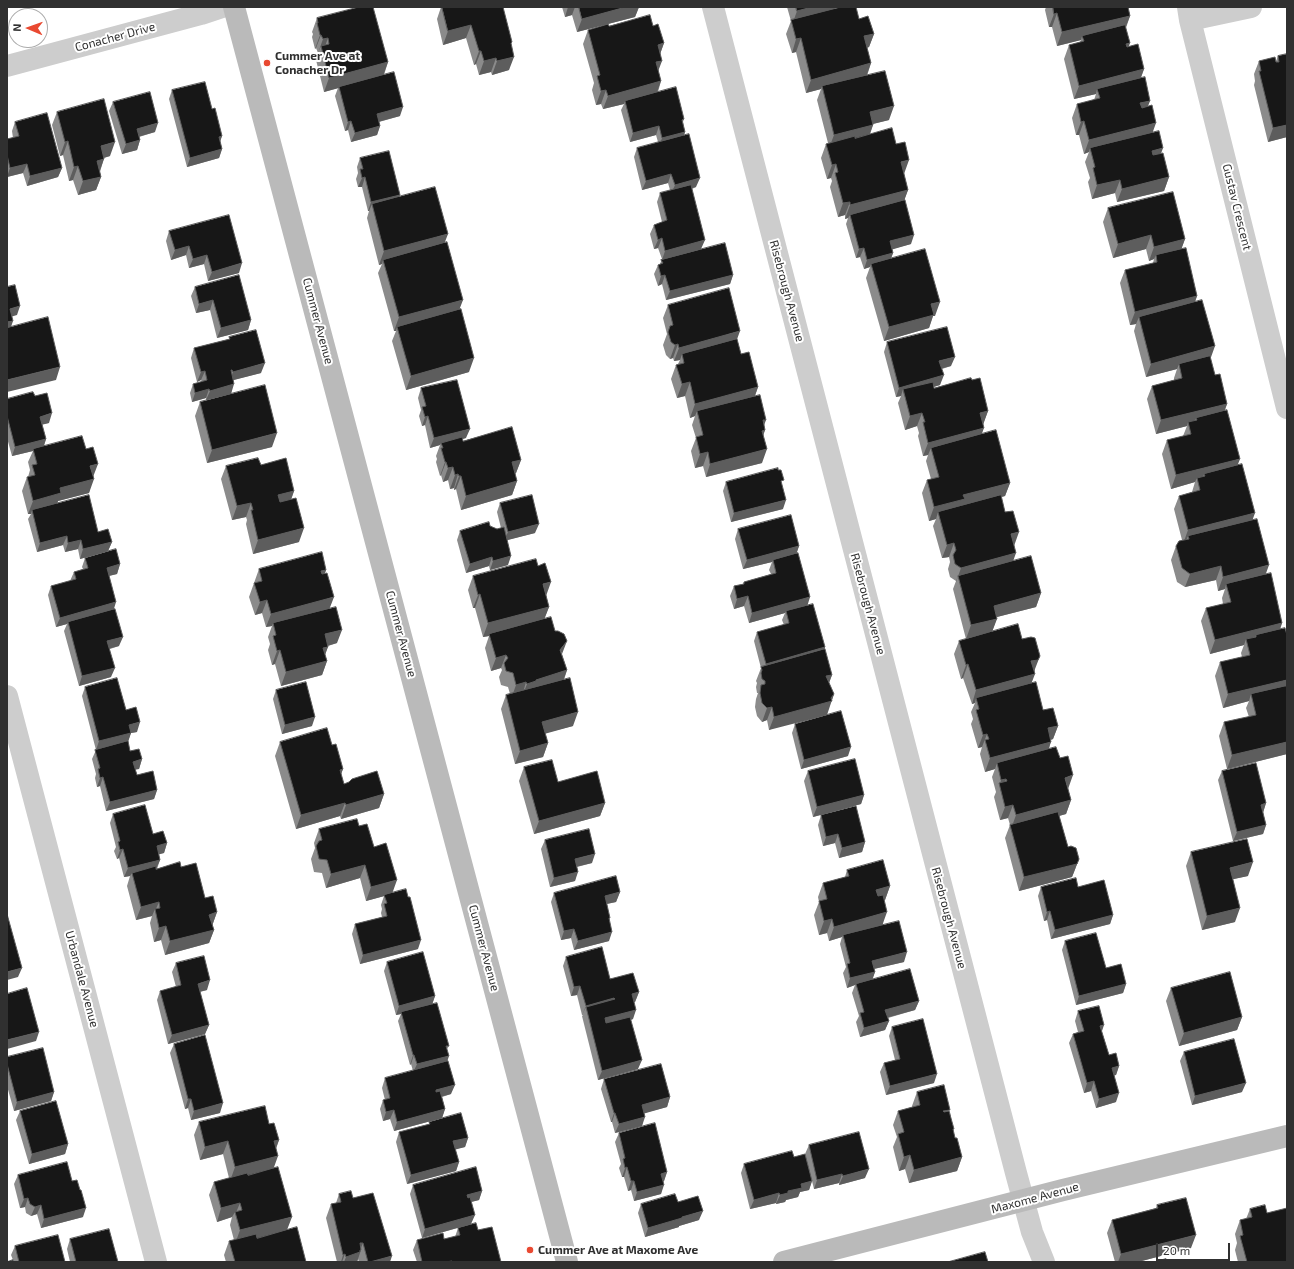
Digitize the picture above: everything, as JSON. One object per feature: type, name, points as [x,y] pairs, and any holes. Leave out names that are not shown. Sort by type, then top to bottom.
[{"type":"street","name":"Conacher Drive","points":[[7,66],[222,7]]},
{"type":"street","name":"Cummer Avenue","points":[[234,7],[567,1262]]},
{"type":"street","name":"Risebrough Avenue","points":[[713,7],[1023,1201],[1032,1232],[1044,1262]]},
{"type":"street","points":[[1189,13],[1251,7]]},
{"type":"street","name":"Gustav Crescent","points":[[1189,13],[1287,408]]},
{"type":"street","name":"Urbandale Avenue","points":[[7,696],[156,1262]]},
{"type":"street","name":"Maxome Avenue","points":[[784,1262],[1064,1190],[1287,1136]]},
{"type":"building","points":[[359,7],[373,7],[388,62],[329,78],[321,46],[329,44],[328,38],[323,39],[320,35],[317,18]]},
{"type":"building","points":[[442,7],[503,7],[512,42],[514,57],[497,61],[496,58],[484,61],[481,51],[479,51],[471,25],[448,31]]},
{"type":"building","points":[[579,7],[626,7],[582,19]]},
{"type":"building","points":[[796,7],[812,7],[797,11]]},
{"type":"building","points":[[841,7],[856,7],[859,19],[868,16],[874,34],[864,36],[871,63],[811,80],[801,38],[796,39],[791,20]]},
{"type":"building","points":[[1053,7],[1128,7],[1130,16],[1062,32],[1057,13],[1054,14]]},
{"type":"building","points":[[650,15],[653,26],[658,24],[664,43],[658,45],[662,61],[656,62],[661,81],[608,96],[606,90],[601,91],[597,76],[600,75],[588,30]]},
{"type":"building","points":[[1125,25],[1130,43],[1126,44],[1127,47],[1138,44],[1144,69],[1079,86],[1069,45],[1084,41],[1082,36]]},
{"type":"building","points":[[1287,54],[1287,125],[1273,128],[1259,71],[1261,71],[1259,61],[1275,57],[1276,62],[1279,62],[1278,56]]},
{"type":"building","points":[[885,71],[894,106],[870,112],[873,125],[834,135],[822,86]]},
{"type":"building","points":[[394,72],[403,107],[377,114],[380,126],[355,133],[351,121],[348,122],[339,87]]},
{"type":"building","points":[[1145,77],[1150,101],[1140,103],[1142,108],[1152,105],[1156,123],[1089,140],[1084,121],[1081,122],[1077,104],[1100,98],[1097,89]]},
{"type":"building","points":[[205,82],[212,109],[215,108],[222,136],[219,137],[222,149],[190,158],[172,90]]},
{"type":"building","points":[[676,87],[684,119],[682,120],[685,132],[662,138],[659,126],[633,133],[625,101]]},
{"type":"building","points":[[150,92],[158,123],[137,129],[140,140],[126,144],[113,102]]},
{"type":"building","points":[[104,99],[115,142],[101,146],[104,159],[97,161],[101,177],[83,181],[78,166],[74,167],[68,141],[65,142],[57,112]]},
{"type":"building","points":[[47,113],[62,168],[30,176],[27,164],[10,168],[7,155],[7,139],[19,136],[15,122]]},
{"type":"building","points":[[892,128],[896,144],[905,142],[909,160],[901,162],[908,190],[850,205],[850,202],[843,203],[835,173],[838,172],[836,164],[832,165],[826,144]]},
{"type":"building","points":[[1159,131],[1163,148],[1152,151],[1153,155],[1163,153],[1169,177],[1122,189],[1120,180],[1097,185],[1093,168],[1095,167],[1090,148]]},
{"type":"building","points":[[689,134],[700,178],[675,185],[671,174],[646,181],[637,148]]},
{"type":"building","points":[[389,151],[400,195],[371,202],[365,177],[362,178],[360,169],[363,169],[360,158]]},
{"type":"building","points":[[691,185],[705,240],[665,251],[662,238],[658,240],[654,225],[667,220],[660,193]]},
{"type":"building","points":[[435,187],[448,234],[384,251],[372,204]]},
{"type":"building","points":[[1173,192],[1185,239],[1154,247],[1151,235],[1118,244],[1108,208]]},
{"type":"building","points":[[905,200],[914,235],[890,241],[893,253],[867,260],[864,248],[859,249],[850,215]]},
{"type":"building","points":[[229,215],[242,263],[212,272],[207,255],[193,259],[189,246],[175,250],[169,231]]},
{"type":"building","points":[[447,242],[463,300],[399,317],[383,260]]},
{"type":"building","points":[[725,243],[733,275],[670,291],[665,275],[661,276],[658,265],[663,263],[661,260]]},
{"type":"building","points":[[1186,248],[1197,296],[1135,312],[1125,270],[1157,262],[1156,255]]},
{"type":"building","points":[[925,249],[940,302],[931,304],[934,315],[889,327],[871,264]]},
{"type":"building","points":[[239,275],[251,320],[221,328],[213,300],[199,304],[195,287]]},
{"type":"building","points":[[15,285],[20,306],[10,309],[13,321],[7,322],[7,287]]},
{"type":"building","points":[[729,288],[740,331],[679,348],[678,344],[675,345],[671,342],[668,332],[670,326],[673,325],[668,305]]},
{"type":"building","points":[[1202,300],[1215,346],[1151,364],[1139,317]]},
{"type":"building","points":[[461,309],[474,358],[411,376],[397,327]]},
{"type":"building","points":[[48,317],[60,367],[7,380],[7,328]]},
{"type":"building","points":[[947,327],[955,357],[939,361],[944,375],[899,388],[887,342]]},
{"type":"building","points":[[256,330],[265,363],[233,372],[231,370],[234,384],[210,391],[209,389],[195,393],[193,384],[207,380],[205,371],[201,372],[194,348],[230,339],[229,337]]},
{"type":"building","points":[[737,339],[741,354],[749,352],[758,387],[695,404],[690,382],[682,384],[676,365],[684,363],[682,354]]},
{"type":"building","points":[[1210,356],[1215,375],[1220,374],[1227,404],[1161,420],[1152,386],[1182,378],[1179,364]]},
{"type":"building","points":[[971,378],[972,380],[980,378],[988,411],[980,413],[984,428],[928,443],[922,413],[910,416],[903,389],[933,382],[934,388]]},
{"type":"building","points":[[457,380],[470,429],[434,438],[428,416],[425,417],[422,407],[426,406],[421,388]]},
{"type":"building","points":[[265,385],[277,433],[212,450],[200,402]]},
{"type":"building","points":[[33,392],[35,396],[47,393],[52,413],[40,417],[46,439],[15,447],[7,416],[7,399]]},
{"type":"building","points":[[760,395],[766,420],[763,420],[765,430],[762,431],[767,449],[710,464],[708,452],[700,454],[696,437],[703,435],[697,411]]},
{"type":"building","points":[[1227,410],[1240,459],[1176,475],[1167,440],[1191,434],[1188,422],[1197,420],[1196,418]]},
{"type":"building","points":[[512,427],[521,460],[512,462],[517,481],[466,496],[461,476],[458,474],[455,475],[453,467],[448,468],[445,462],[441,443],[462,437],[463,441]]},
{"type":"building","points":[[996,430],[1010,483],[963,495],[965,499],[934,507],[927,480],[939,477],[931,448]]},
{"type":"building","points":[[82,436],[86,449],[93,447],[98,464],[90,466],[94,479],[60,488],[61,493],[33,501],[27,477],[35,475],[32,465],[37,464],[33,449]]},
{"type":"building","points":[[258,458],[261,465],[286,458],[294,491],[278,495],[280,502],[296,498],[304,528],[258,540],[251,510],[253,510],[251,503],[237,506],[226,466]]},
{"type":"building","points":[[1242,464],[1255,513],[1188,530],[1179,496],[1200,490],[1197,478],[1205,476],[1204,474]]},
{"type":"building","points":[[778,468],[778,470],[781,470],[784,480],[781,481],[786,500],[734,513],[726,482]]},
{"type":"building","points":[[89,495],[98,532],[108,529],[112,542],[83,549],[81,540],[68,543],[67,536],[40,543],[32,510]]},
{"type":"building","points":[[532,495],[539,524],[508,532],[500,503]]},
{"type":"building","points":[[1001,495],[1005,512],[1013,511],[1019,532],[1011,534],[1016,553],[961,568],[955,564],[953,555],[956,550],[954,543],[947,545],[938,512]]},
{"type":"building","points":[[791,515],[799,546],[747,560],[738,529]]},
{"type":"building","points":[[1257,519],[1269,565],[1223,577],[1221,566],[1190,574],[1182,568],[1176,546],[1179,541],[1189,539],[1188,536]]},
{"type":"building","points":[[489,522],[490,526],[497,529],[504,527],[511,556],[493,561],[492,557],[470,564],[460,531]]},
{"type":"building","points":[[116,549],[120,564],[107,568],[116,602],[60,618],[51,586],[76,579],[74,572],[88,568],[85,558]]},
{"type":"building","points":[[322,552],[326,570],[321,571],[322,574],[327,573],[334,597],[271,614],[267,600],[260,602],[254,583],[262,581],[259,569]]},
{"type":"building","points":[[798,553],[810,597],[752,613],[748,596],[737,599],[734,586],[776,573],[773,560]]},
{"type":"building","points":[[1031,556],[1041,593],[994,606],[997,619],[971,625],[958,576]]},
{"type":"building","points":[[536,559],[538,566],[545,563],[551,582],[543,584],[549,607],[488,623],[473,576]]},
{"type":"building","points":[[1271,573],[1282,623],[1215,640],[1206,608],[1231,602],[1226,584]]},
{"type":"building","points":[[813,604],[825,647],[766,664],[757,632],[789,623],[786,611]]},
{"type":"building","points":[[336,607],[342,630],[325,634],[328,647],[323,648],[327,661],[286,672],[280,650],[277,651],[273,636],[276,635],[273,623]]},
{"type":"building","points":[[115,609],[123,637],[107,641],[115,668],[82,676],[68,622]]},
{"type":"building","points":[[551,617],[555,631],[564,634],[567,641],[560,650],[567,670],[527,684],[526,682],[516,685],[513,673],[506,671],[504,663],[508,658],[506,655],[496,658],[489,634]]},
{"type":"building","points":[[1018,624],[1022,639],[1031,637],[1035,638],[1040,656],[1038,660],[1031,661],[1035,674],[976,690],[968,664],[966,665],[959,641]]},
{"type":"building","points":[[1285,628],[1287,635],[1287,680],[1228,694],[1220,662],[1250,655],[1246,639]]},
{"type":"building","points":[[825,649],[832,675],[826,676],[834,694],[831,698],[832,701],[774,717],[772,707],[767,708],[762,703],[760,693],[761,685],[765,684],[765,681],[762,679],[761,667]]},
{"type":"building","points":[[117,678],[126,710],[136,707],[140,722],[129,725],[131,733],[99,741],[85,687]]},
{"type":"building","points":[[570,678],[578,712],[542,722],[548,743],[520,751],[506,695]]},
{"type":"building","points":[[306,682],[315,717],[285,725],[276,690]]},
{"type":"building","points":[[1036,682],[1043,710],[1053,708],[1058,726],[1048,728],[1051,742],[990,758],[985,740],[989,739],[987,734],[983,735],[976,710],[979,709],[976,698]]},
{"type":"building","points":[[1286,686],[1287,742],[1232,755],[1224,722],[1256,715],[1251,694]]},
{"type":"building","points":[[841,711],[851,747],[804,760],[795,724]]},
{"type":"building","points":[[327,728],[332,745],[336,744],[343,769],[340,770],[344,784],[352,779],[377,771],[384,794],[346,805],[345,803],[301,815],[280,742]]},
{"type":"building","points":[[128,741],[130,751],[139,749],[142,759],[133,762],[137,775],[153,771],[157,790],[110,802],[103,777],[100,778],[98,769],[100,768],[95,750]]},
{"type":"building","points":[[1056,747],[1060,758],[1068,756],[1073,775],[1065,778],[1071,800],[1016,815],[1013,805],[1005,807],[999,783],[1007,781],[1006,779],[1001,780],[997,763]]},
{"type":"building","points":[[855,759],[864,795],[817,807],[808,771]]},
{"type":"building","points":[[552,760],[558,782],[597,771],[605,803],[539,821],[524,767]]},
{"type":"building","points":[[1256,763],[1266,803],[1261,805],[1266,825],[1237,832],[1222,771]]},
{"type":"building","points":[[145,805],[153,834],[163,831],[167,843],[157,846],[160,860],[128,868],[123,849],[120,850],[118,842],[120,841],[113,814]]},
{"type":"building","points":[[856,806],[865,842],[842,848],[838,834],[826,837],[821,815]]},
{"type":"building","points":[[1058,812],[1068,847],[1071,846],[1076,848],[1079,859],[1077,864],[1024,877],[1010,825]]},
{"type":"building","points":[[357,819],[359,826],[367,824],[374,847],[386,843],[397,880],[371,887],[365,865],[331,874],[327,860],[319,859],[316,846],[319,841],[322,840],[319,829]]},
{"type":"building","points":[[589,829],[595,854],[575,859],[578,872],[554,878],[545,840]]},
{"type":"building","points":[[1247,839],[1253,862],[1230,868],[1240,908],[1207,916],[1191,852]]},
{"type":"building","points":[[883,860],[890,886],[876,890],[878,896],[883,895],[887,912],[834,927],[832,919],[824,921],[819,901],[827,899],[823,883],[849,876],[847,870]]},
{"type":"building","points":[[180,862],[181,867],[196,863],[205,898],[213,896],[217,912],[209,915],[214,930],[170,941],[166,926],[159,928],[155,909],[160,908],[159,902],[141,907],[132,873],[156,866],[156,869]]},
{"type":"building","points":[[616,876],[620,892],[605,896],[612,932],[578,941],[574,929],[564,931],[554,893]]},
{"type":"building","points":[[1076,878],[1078,887],[1104,880],[1113,915],[1055,930],[1050,911],[1047,912],[1041,887]]},
{"type":"building","points":[[406,889],[408,897],[410,897],[421,940],[363,955],[355,924],[387,916],[384,904],[387,903],[384,895]]},
{"type":"building","points":[[7,914],[22,968],[7,972]]},
{"type":"building","points":[[899,921],[907,952],[872,961],[875,972],[850,978],[847,964],[850,963],[843,935]]},
{"type":"building","points":[[1096,933],[1106,968],[1121,964],[1126,984],[1079,996],[1065,941]]},
{"type":"building","points":[[602,947],[610,979],[633,973],[639,992],[632,994],[636,1010],[605,1018],[606,1023],[630,1017],[642,1060],[602,1071],[586,1007],[615,999],[614,998],[586,1006],[580,986],[574,987],[566,957]]},
{"type":"building","points":[[423,952],[435,996],[399,1006],[387,962]]},
{"type":"building","points":[[204,956],[210,980],[198,984],[209,1025],[172,1035],[160,991],[181,985],[176,963]]},
{"type":"building","points":[[910,969],[919,1001],[885,1010],[889,1021],[864,1028],[860,1013],[864,1012],[856,984]]},
{"type":"building","points":[[1230,972],[1242,1017],[1184,1033],[1171,988]]},
{"type":"building","points":[[27,988],[39,1032],[7,1040],[7,994]]},
{"type":"building","points":[[437,1003],[449,1046],[446,1046],[449,1056],[417,1064],[401,1012]]},
{"type":"building","points":[[1099,1006],[1104,1025],[1100,1026],[1109,1055],[1116,1053],[1119,1066],[1112,1068],[1119,1093],[1099,1099],[1094,1081],[1087,1083],[1073,1034],[1084,1031],[1078,1011]]},
{"type":"building","points":[[923,1019],[937,1074],[890,1086],[884,1063],[900,1059],[892,1027]]},
{"type":"building","points":[[205,1035],[223,1103],[194,1111],[191,1099],[188,1099],[174,1044]]},
{"type":"building","points":[[1234,1039],[1246,1083],[1195,1096],[1184,1052]]},
{"type":"building","points":[[43,1048],[54,1092],[17,1102],[7,1064],[7,1057]]},
{"type":"building","points":[[448,1061],[455,1085],[436,1090],[436,1092],[440,1091],[445,1109],[397,1122],[394,1110],[386,1112],[383,1100],[390,1098],[385,1078]]},
{"type":"building","points":[[661,1064],[670,1097],[642,1105],[645,1117],[619,1124],[614,1113],[604,1079]]},
{"type":"building","points":[[944,1085],[950,1110],[943,1111],[949,1111],[955,1138],[957,1138],[962,1157],[914,1170],[910,1155],[904,1157],[898,1134],[904,1132],[898,1111],[920,1105],[917,1092]]},
{"type":"building","points":[[56,1101],[68,1144],[32,1154],[20,1111]]},
{"type":"building","points":[[265,1106],[269,1124],[274,1123],[279,1140],[274,1141],[278,1156],[235,1167],[228,1141],[205,1147],[199,1122]]},
{"type":"building","points":[[461,1113],[468,1138],[453,1141],[459,1162],[411,1175],[399,1132],[430,1124],[429,1122]]},
{"type":"building","points":[[655,1123],[667,1172],[661,1174],[664,1185],[637,1192],[634,1181],[631,1181],[627,1167],[625,1168],[623,1159],[625,1158],[619,1133]]},
{"type":"building","points":[[859,1132],[869,1169],[843,1176],[842,1174],[817,1180],[809,1145]]},
{"type":"building","points":[[792,1151],[794,1157],[805,1154],[812,1181],[801,1184],[802,1188],[788,1191],[788,1193],[780,1195],[779,1193],[754,1200],[744,1164]]},
{"type":"building","points":[[67,1162],[72,1181],[77,1180],[86,1208],[44,1219],[41,1205],[35,1207],[30,1204],[28,1198],[24,1199],[18,1175]]},
{"type":"building","points":[[278,1167],[292,1217],[240,1230],[235,1212],[242,1210],[240,1203],[221,1208],[214,1182],[247,1173],[248,1175]]},
{"type":"building","points":[[476,1167],[482,1191],[467,1195],[468,1198],[470,1197],[475,1215],[425,1229],[413,1185]]},
{"type":"building","points":[[351,1191],[353,1198],[373,1193],[392,1256],[368,1262],[363,1243],[360,1243],[360,1252],[346,1257],[345,1254],[343,1255],[331,1204],[341,1202],[339,1194]]},
{"type":"building","points":[[675,1194],[678,1202],[698,1196],[703,1211],[648,1228],[641,1204]]},
{"type":"building","points":[[1186,1198],[1196,1235],[1121,1254],[1112,1220],[1158,1208],[1157,1205]]},
{"type":"building","points":[[1265,1205],[1267,1213],[1287,1208],[1287,1262],[1247,1262],[1240,1236],[1243,1235],[1240,1220],[1252,1217],[1250,1209]]},
{"type":"building","points":[[476,1223],[478,1230],[492,1227],[501,1262],[422,1262],[417,1240],[443,1233],[444,1239],[460,1235],[458,1228]]},
{"type":"building","points":[[297,1227],[306,1262],[235,1262],[229,1241],[256,1234],[257,1238]]},
{"type":"building","points":[[109,1229],[118,1262],[76,1262],[70,1239]]},
{"type":"building","points":[[58,1235],[65,1262],[19,1262],[15,1246]]},
{"type":"building","points":[[985,1252],[988,1262],[948,1262]]},
{"type":"building","points":[[1166,1259],[1166,1262],[1155,1262]]},
{"type":"place","name":"Cummer Ave at Conacher Dr","points":[[267,63]]},
{"type":"place","name":"Cummer Ave at Maxome Ave","points":[[530,1250]]}]
